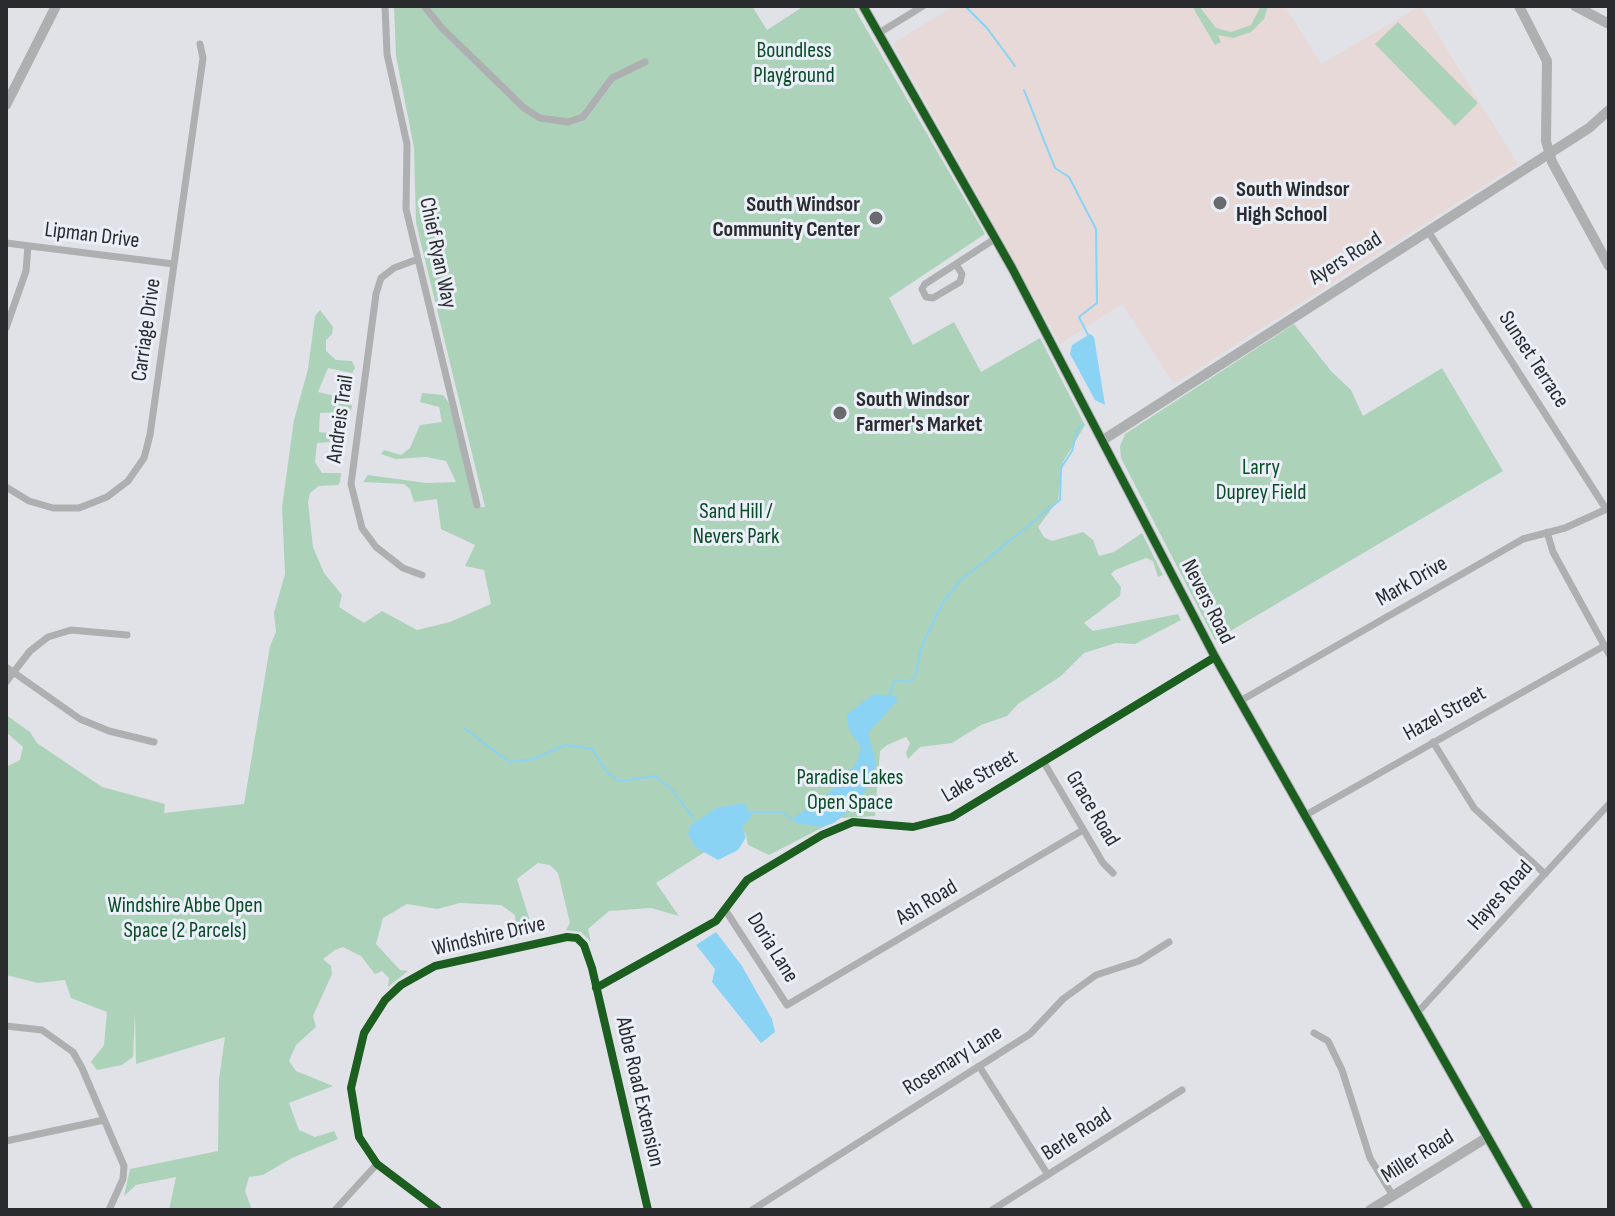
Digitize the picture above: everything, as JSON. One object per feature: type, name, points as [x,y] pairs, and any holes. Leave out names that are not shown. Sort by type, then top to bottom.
[{"type":"street","points":[[6,105],[56,6]]},
{"type":"street","name":"Chief Ryan Way","points":[[385,6],[387,54],[407,144],[406,209],[477,505]]},
{"type":"street","points":[[424,6],[442,28],[466,48],[524,108],[540,118],[568,122],[583,117],[612,78],[645,62]]},
{"type":"street","name":"Nevers Road","points":[[863,6],[996,238],[1215,657],[1529,1210]]},
{"type":"street","points":[[879,33],[923,6]]},
{"type":"street","points":[[1519,6],[1547,61],[1546,141],[1549,154],[1609,266]]},
{"type":"street","points":[[1575,6],[1609,24]]},
{"type":"street","name":"Carriage Drive","points":[[6,487],[29,501],[53,508],[79,508],[107,497],[128,481],[144,458],[150,435],[203,58],[200,44]]},
{"type":"street","name":"Ayers Road","points":[[1103,440],[1589,128],[1609,110]]},
{"type":"street","name":"Sunset Terrace","points":[[1428,231],[1608,509]]},
{"type":"street","points":[[956,264],[962,274],[960,282],[933,298],[926,297],[923,285],[996,238]]},
{"type":"street","name":"Lipman Drive","points":[[6,243],[174,264]]},
{"type":"street","points":[[6,328],[26,271],[28,246]]},
{"type":"street","name":"Andreis Trail","points":[[418,259],[394,268],[381,278],[376,294],[351,484],[362,528],[376,547],[403,568],[422,575]]},
{"type":"street","name":"Mark Drive","points":[[1240,701],[1523,539],[1608,509]]},
{"type":"street","points":[[1547,532],[1553,552],[1609,654]]},
{"type":"street","points":[[6,682],[9,670],[48,637],[71,630],[127,635]]},
{"type":"street","name":"Hazel Street","points":[[1304,816],[1604,646]]},
{"type":"street","name":"Lake Street","points":[[596,988],[716,921],[726,911],[733,894],[747,880],[842,825],[864,822],[913,827],[952,817],[1215,657]]},
{"type":"street","points":[[9,670],[80,719],[109,731],[154,742]]},
{"type":"street","points":[[1433,742],[1474,808],[1545,874]]},
{"type":"street","name":"Grace Road","points":[[1043,761],[1083,830],[1113,873]]},
{"type":"street","name":"Hayes Road","points":[[1418,1012],[1609,804]]},
{"type":"street","name":"Ash Road","points":[[787,1005],[1083,830]]},
{"type":"street","name":"Doria Lane","points":[[726,911],[787,1005]]},
{"type":"street","name":"Abbe Road Extension","points":[[577,938],[584,945],[596,988],[648,1210]]},
{"type":"street","name":"Windshire Drive","points":[[438,1210],[377,1164],[355,1124],[351,1088],[364,1033],[385,1000],[415,975],[435,966],[577,938]]},
{"type":"street","name":"Rosemary Lane","points":[[752,1210],[1030,1034],[1063,999],[1088,981],[1153,954],[1169,942]]},
{"type":"street","points":[[6,1026],[42,1030],[73,1052],[124,1166],[123,1179],[109,1210]]},
{"type":"street","points":[[1314,1033],[1328,1041],[1342,1070],[1370,1158],[1393,1196]]},
{"type":"street","points":[[979,1066],[1048,1175]]},
{"type":"street","name":"Berle Road","points":[[992,1210],[1182,1090]]},
{"type":"street","points":[[6,1141],[104,1120]]},
{"type":"street","name":"Miller Road","points":[[1370,1210],[1486,1138]]},
{"type":"street","points":[[335,1210],[377,1164]]},
{"type":"shaded area","name":"South Windsor High School","points":[[954,6],[1285,6],[1321,64],[1420,6],[1518,164],[1174,384],[1122,304],[1060,344],[893,43]]},
{"type":"green space","name":"Sand Hill / Nevers Park","points":[[394,6],[752,6],[767,30],[804,6],[853,6],[985,234],[889,298],[913,345],[954,322],[981,372],[1040,338],[1085,425],[1063,462],[1058,500],[1038,527],[1044,537],[1052,541],[1083,532],[1093,540],[1099,556],[1114,552],[1142,533],[1163,575],[1158,577],[1153,561],[1146,558],[1115,570],[1111,574],[1121,587],[1120,596],[1084,623],[1093,631],[1178,614],[1181,620],[1135,644],[1116,643],[1084,653],[1061,676],[1018,704],[1007,716],[981,725],[952,743],[920,747],[908,759],[906,753],[910,743],[906,737],[887,745],[880,751],[875,816],[841,818],[769,855],[748,845],[746,834],[741,829],[656,883],[679,916],[651,908],[609,911],[588,929],[591,942],[581,932],[566,930],[570,923],[558,873],[550,865],[538,863],[517,879],[533,931],[530,936],[516,939],[515,915],[501,905],[460,903],[437,909],[407,904],[383,918],[376,944],[400,970],[408,971],[388,987],[389,978],[382,971],[375,974],[361,956],[343,947],[323,959],[331,966],[332,974],[313,1016],[316,1027],[296,1045],[289,1061],[296,1071],[333,1086],[289,1103],[299,1130],[315,1137],[334,1131],[338,1139],[292,1158],[263,1175],[249,1177],[245,1191],[252,1210],[169,1210],[176,1177],[136,1185],[124,1196],[130,1169],[218,1151],[219,1079],[225,1037],[136,1064],[135,1013],[133,1057],[122,1065],[97,1070],[91,1062],[104,1045],[107,1012],[71,998],[65,980],[38,983],[6,975],[6,767],[20,760],[23,747],[6,732],[6,715],[30,732],[37,743],[102,787],[165,804],[164,813],[244,804],[270,646],[276,632],[274,613],[285,574],[282,507],[294,420],[308,369],[315,316],[320,310],[333,327],[332,334],[326,340],[326,351],[336,360],[352,361],[355,368],[352,373],[328,368],[318,392],[349,399],[352,407],[348,419],[341,419],[339,412],[320,413],[319,432],[338,434],[343,441],[317,443],[315,462],[322,473],[341,473],[340,482],[338,485],[319,486],[310,493],[308,502],[313,547],[324,573],[342,595],[339,607],[364,623],[382,611],[417,630],[450,622],[491,604],[484,570],[465,566],[475,545],[441,529],[437,499],[414,502],[410,489],[404,484],[363,482],[368,475],[426,483],[456,482],[446,461],[426,457],[395,459],[381,454],[384,450],[401,455],[410,448],[420,425],[442,422],[439,407],[420,402],[422,393],[443,395],[449,403],[469,481],[479,507],[485,507],[416,223],[414,148],[396,56]]},
{"type":"green space","points":[[1192,6],[1199,6],[1216,28],[1231,32],[1251,25],[1261,6],[1268,6],[1264,19],[1251,32],[1233,38],[1218,35],[1221,42],[1215,45]]},
{"type":"green space","points":[[1398,22],[1478,103],[1455,126],[1375,44]]},
{"type":"green space","name":"Larry Duprey Field","points":[[1294,324],[1331,371],[1351,390],[1363,416],[1442,368],[1503,471],[1215,640],[1121,458],[1120,446],[1125,434]]},
{"type":"water","points":[[1090,334],[1094,337],[1105,405],[1095,400],[1070,354],[1072,345]]},
{"type":"water","points":[[874,694],[896,696],[898,700],[868,733],[876,763],[869,785],[857,803],[834,823],[822,827],[796,823],[794,818],[835,788],[856,764],[861,747],[849,730],[847,714]]},
{"type":"water","points":[[744,803],[752,816],[742,827],[746,837],[738,850],[718,860],[695,847],[688,834],[691,825],[716,808]]},
{"type":"water","points":[[716,932],[742,966],[772,1019],[775,1032],[761,1043],[712,982],[715,969],[696,945]]},
{"type":"waterway","points":[[965,6],[987,28],[1015,66]]},
{"type":"waterway","points":[[1024,90],[1055,168],[1069,177],[1096,229],[1097,303],[1079,317],[1088,335]]},
{"type":"waterway","points":[[889,695],[895,680],[908,682],[915,677],[922,645],[943,602],[960,581],[1060,500],[1061,468],[1072,451],[1077,430],[1083,424]]},
{"type":"waterway","points":[[464,728],[509,762],[534,759],[565,745],[592,749],[607,772],[619,781],[655,776],[671,789],[695,820]]},
{"type":"waterway","points":[[750,812],[781,812],[794,820]]},
{"type":"cycle path","points":[[863,6],[1012,268],[1215,657],[1529,1210]]},
{"type":"cycle path","points":[[596,988],[716,921],[747,880],[822,835],[853,822],[913,827],[952,817],[1215,657]]},
{"type":"cycle path","points":[[438,1210],[377,1164],[359,1137],[351,1088],[364,1033],[385,1000],[401,985],[435,966],[567,937],[577,938],[584,945],[592,968],[648,1210]]},
{"type":"place","name":"South Windsor High School","points":[[1220,203]]},
{"type":"place","name":"South Windsor Community Center","points":[[876,218]]},
{"type":"place","name":"South Windsor Farmer's Market","points":[[840,413]]},
{"type":"park label","name":"Boundless Playground","points":[[794,64]]},
{"type":"park label","name":"Paradise Lakes Open Space","points":[[850,790]]},
{"type":"park label","name":"Windshire Abbe Open Space (2 Parcels)","points":[[185,918]]}]
